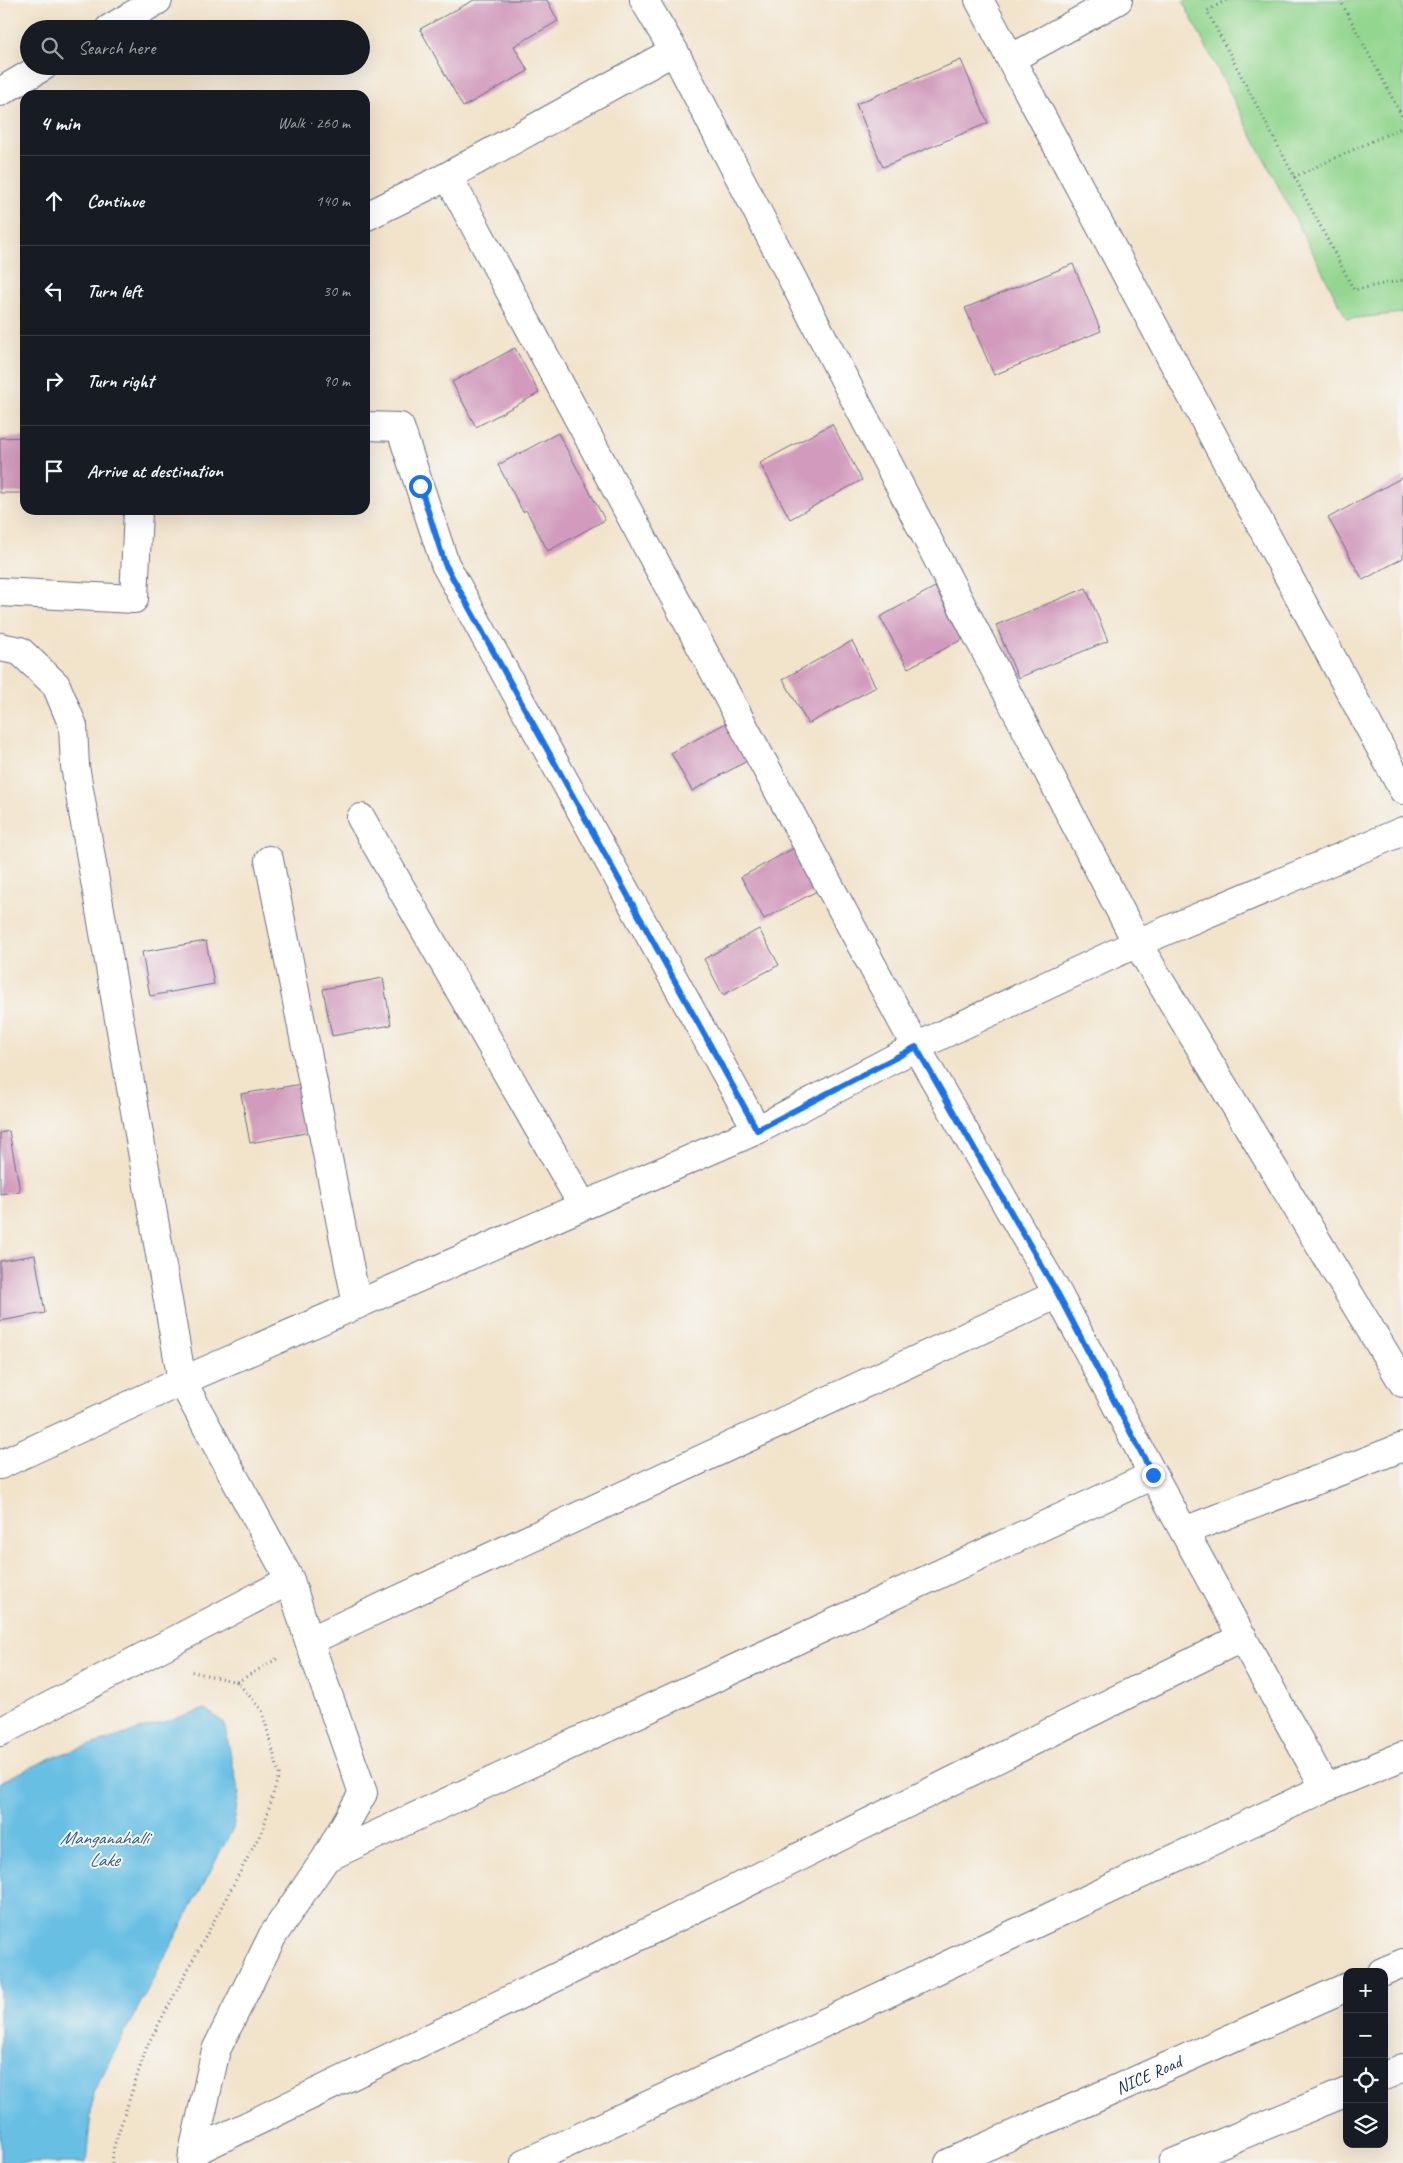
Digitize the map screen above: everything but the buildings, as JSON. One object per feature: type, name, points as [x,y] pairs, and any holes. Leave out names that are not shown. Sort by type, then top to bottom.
[{"type":"main road","points":[[124,20],[158,0]]},
{"type":"main road","points":[[644,0],[674,51],[1137,944],[1403,1383]]},
{"type":"main road","points":[[979,0],[1012,58],[1403,790]]},
{"type":"main road","points":[[1012,58],[1118,0]]},
{"type":"main road","points":[[370,215],[448,176],[674,51]]},
{"type":"main road","points":[[0,92],[29,75]]},
{"type":"main road","points":[[448,176],[916,1047],[1058,1294],[1153,1475],[1325,1788]]},
{"type":"main road","points":[[370,426],[400,427],[445,564],[757,1130]]},
{"type":"main road","points":[[0,592],[134,599],[138,515]]},
{"type":"main road","points":[[0,648],[20,651],[56,685],[73,726],[75,766],[182,1381],[290,1580],[309,1641],[363,1793],[326,1858],[274,1935],[216,2050],[192,2157]]},
{"type":"main road","points":[[360,818],[583,1206]]},
{"type":"main road","points":[[0,1465],[182,1381],[757,1130],[916,1047],[1137,944],[1403,831]]},
{"type":"main road","points":[[269,860],[357,1305]]},
{"type":"main road","points":[[309,1641],[1058,1294]]},
{"type":"main road","points":[[1184,1531],[1403,1447]]},
{"type":"main road","points":[[326,1858],[1153,1475]]},
{"type":"main road","points":[[0,1732],[290,1580]]},
{"type":"main road","points":[[192,2157],[1243,1637]]},
{"type":"main road","points":[[525,2163],[1325,1788],[1403,1756]]},
{"type":"main road","points":[[1388,1969],[1403,1963]]},
{"type":"main road","name":"NICE Road","points":[[949,2163],[1343,1989]]},
{"type":"main road","points":[[1388,2074],[1403,2068]]},
{"type":"main road","points":[[1173,2163],[1343,2094]]},
{"type":"path","points":[[1226,0],[1207,10],[1354,290],[1403,280]]},
{"type":"path","points":[[1340,0],[1403,118]]},
{"type":"path","points":[[1294,177],[1403,126]]},
{"type":"path","points":[[112,2163],[114,2146],[146,2046],[263,1829],[279,1774],[262,1710],[237,1682],[309,1641]]},
{"type":"green space","points":[[1188,0],[1403,0],[1403,313],[1347,319],[1183,2]]},
{"type":"water","name":"Manganahalli Lake","points":[[205,1709],[224,1723],[239,1793],[233,1828],[93,2093],[86,2163],[0,2163],[0,1782],[53,1757]]},
{"type":"route","points":[[420,486],[445,564],[757,1130],[916,1047],[1058,1294],[1153,1475]]}]
